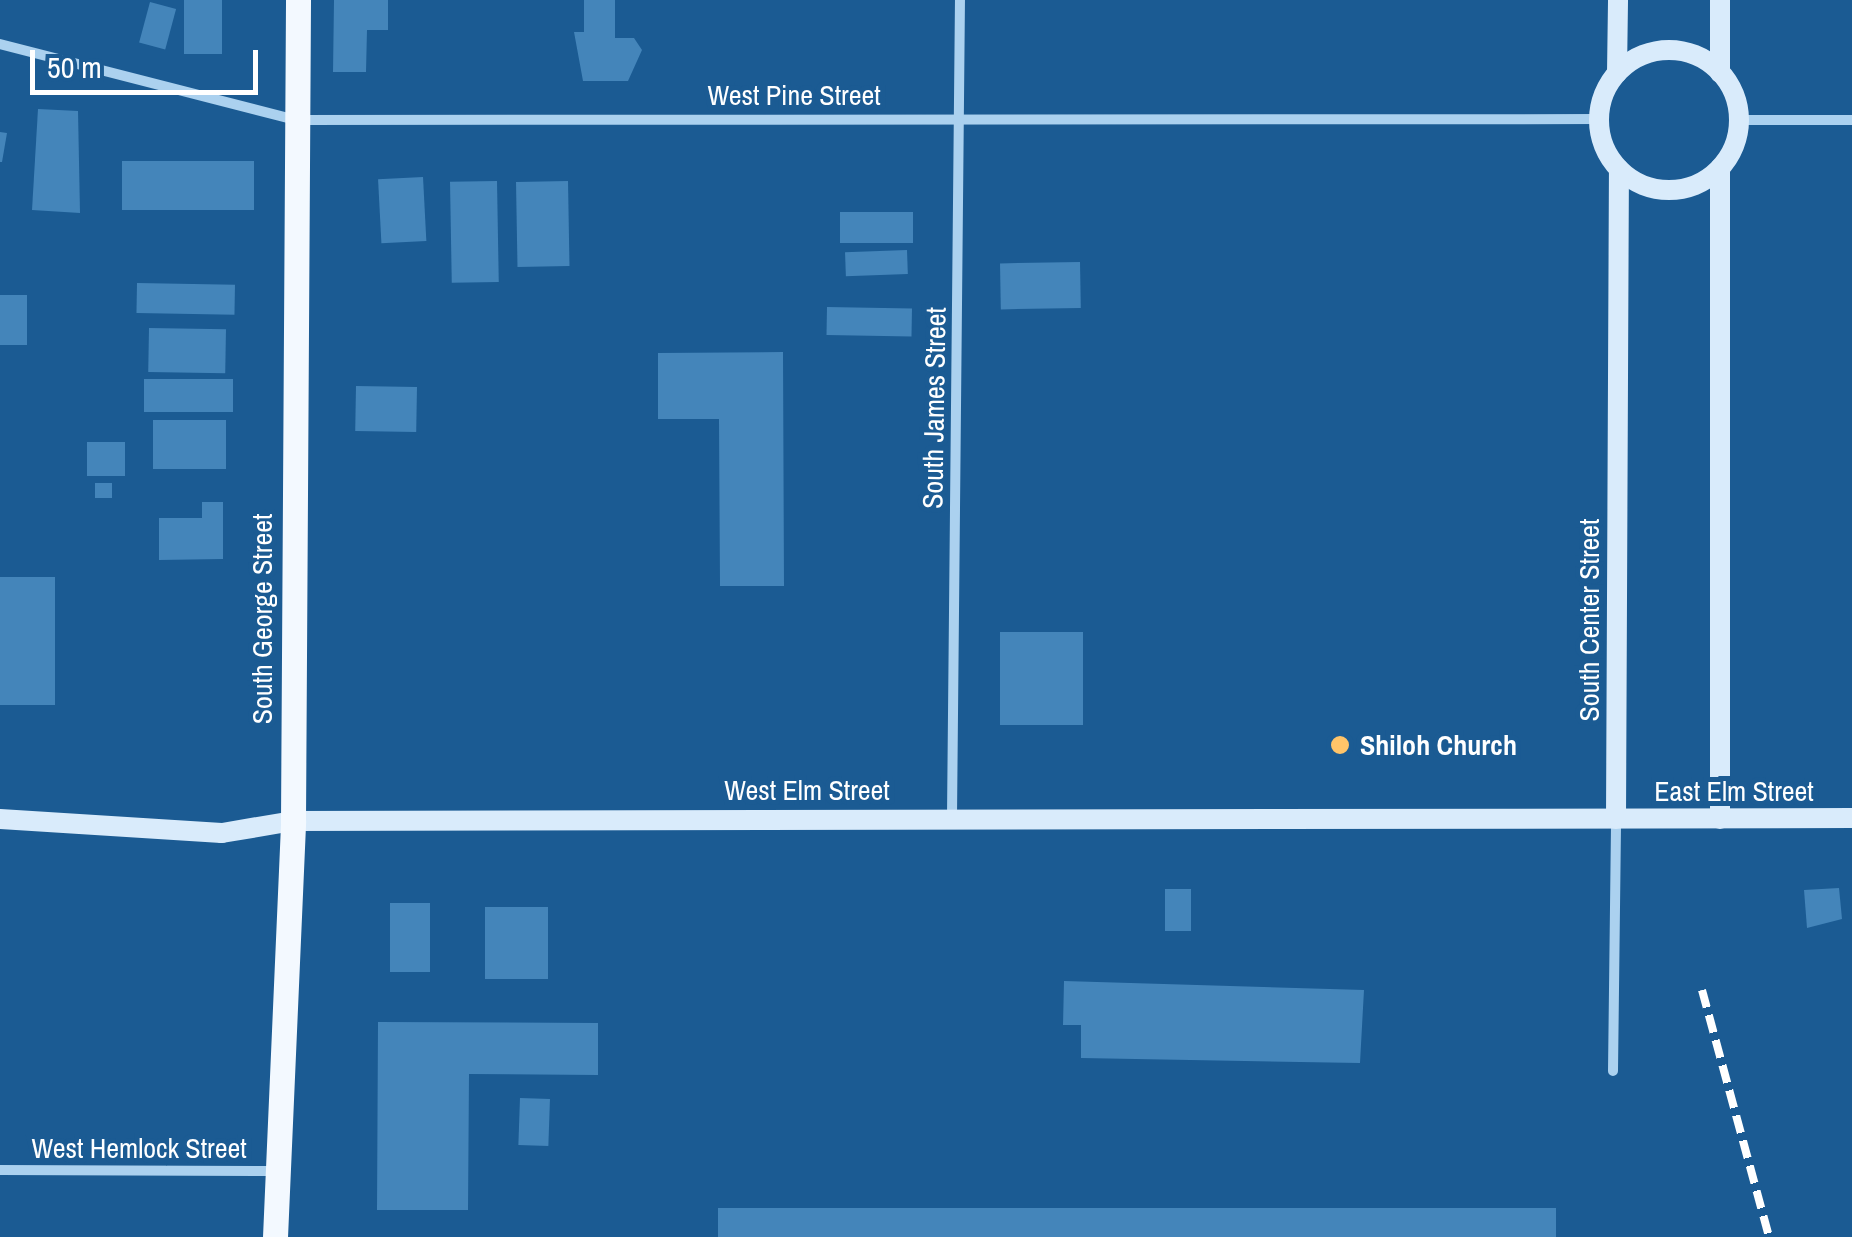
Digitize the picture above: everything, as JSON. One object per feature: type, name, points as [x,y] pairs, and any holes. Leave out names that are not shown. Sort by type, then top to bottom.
[{"type":"main road","name":"South George Street","points":[[275,1237],[292,822],[298,0]]},
{"type":"street","name":"South James Street","points":[[952,816],[960,0]]},
{"type":"street","points":[[1598,119],[1618,72],[1618,0]]},
{"type":"street","points":[[1720,0],[1720,72],[1739,120],[1720,168],[1720,818]]},
{"type":"street","name":"West Pine Street","points":[[0,44],[296,120],[1598,119]]},
{"type":"street","points":[[1618,72],[1669,50],[1720,72]]},
{"type":"street","name":"South Center Street","points":[[1598,119],[1619,169],[1613,1071]]},
{"type":"street","points":[[1739,120],[1852,120]]},
{"type":"street","points":[[1619,169],[1670,190],[1720,168]]},
{"type":"street","name":"West Elm Street","points":[[0,819],[222,834],[292,822],[952,816],[1616,819]]},
{"type":"street","name":"East Elm Street","points":[[1616,819],[1852,818]]},
{"type":"street","name":"West Hemlock Street","points":[[0,1170],[278,1171]]},
{"type":"building","points":[[184,0],[222,0],[222,54],[184,54]]},
{"type":"building","points":[[334,0],[388,0],[388,30],[367,30],[366,72],[333,72]]},
{"type":"building","points":[[584,0],[615,0],[615,38],[634,38],[642,50],[628,81],[583,81],[574,32],[584,32]]},
{"type":"building","points":[[150,2],[176,9],[165,50],[139,43]]},
{"type":"building","points":[[38,109],[78,111],[80,213],[32,210]]},
{"type":"building","points":[[0,132],[7,133],[2,162],[0,162]]},
{"type":"building","points":[[122,161],[254,161],[254,210],[122,210]]},
{"type":"building","points":[[423,177],[426,241],[381,243],[378,179]]},
{"type":"building","points":[[497,181],[499,282],[452,283],[450,182]]},
{"type":"building","points":[[568,181],[569,266],[517,267],[516,182]]},
{"type":"building","points":[[840,212],[913,212],[913,243],[840,243]]},
{"type":"building","points":[[907,250],[908,274],[846,276],[845,252]]},
{"type":"building","points":[[1080,262],[1081,308],[1001,309],[1000,263]]},
{"type":"building","points":[[137,283],[235,285],[234,315],[136,313]]},
{"type":"building","points":[[0,295],[27,295],[27,345],[0,345]]},
{"type":"building","points":[[827,307],[912,308],[911,336],[827,335]]},
{"type":"building","points":[[149,328],[226,329],[225,373],[148,372]]},
{"type":"building","points":[[783,352],[784,586],[720,586],[719,419],[658,419],[658,353]]},
{"type":"building","points":[[144,379],[233,379],[233,412],[144,412]]},
{"type":"building","points":[[356,386],[417,387],[416,432],[355,431]]},
{"type":"building","points":[[153,420],[226,420],[226,469],[153,469]]},
{"type":"building","points":[[87,442],[125,442],[125,476],[87,476]]},
{"type":"building","points":[[95,483],[112,483],[112,498],[95,498]]},
{"type":"building","points":[[202,502],[223,502],[223,559],[159,560],[159,518],[202,518]]},
{"type":"building","points":[[0,577],[55,577],[55,705],[0,705]]},
{"type":"building","points":[[1000,632],[1083,632],[1083,725],[1000,725]]},
{"type":"building","points":[[1839,888],[1842,919],[1807,928],[1804,890]]},
{"type":"building","points":[[1165,889],[1191,889],[1191,931],[1165,931]]},
{"type":"building","points":[[390,903],[430,903],[430,972],[390,972]]},
{"type":"building","points":[[485,907],[548,907],[548,979],[485,979]]},
{"type":"building","points":[[1064,981],[1364,990],[1360,1063],[1081,1058],[1081,1025],[1063,1025]]},
{"type":"building","points":[[378,1022],[598,1023],[598,1075],[469,1074],[468,1210],[377,1210]]},
{"type":"building","points":[[520,1098],[550,1099],[548,1146],[518,1145]]},
{"type":"building","points":[[718,1208],[1556,1208],[1556,1237],[718,1237]]},
{"type":"railway","points":[[1702,990],[1769,1237]]},
{"type":"place","name":"Shiloh Church","points":[[1340,745]]}]
